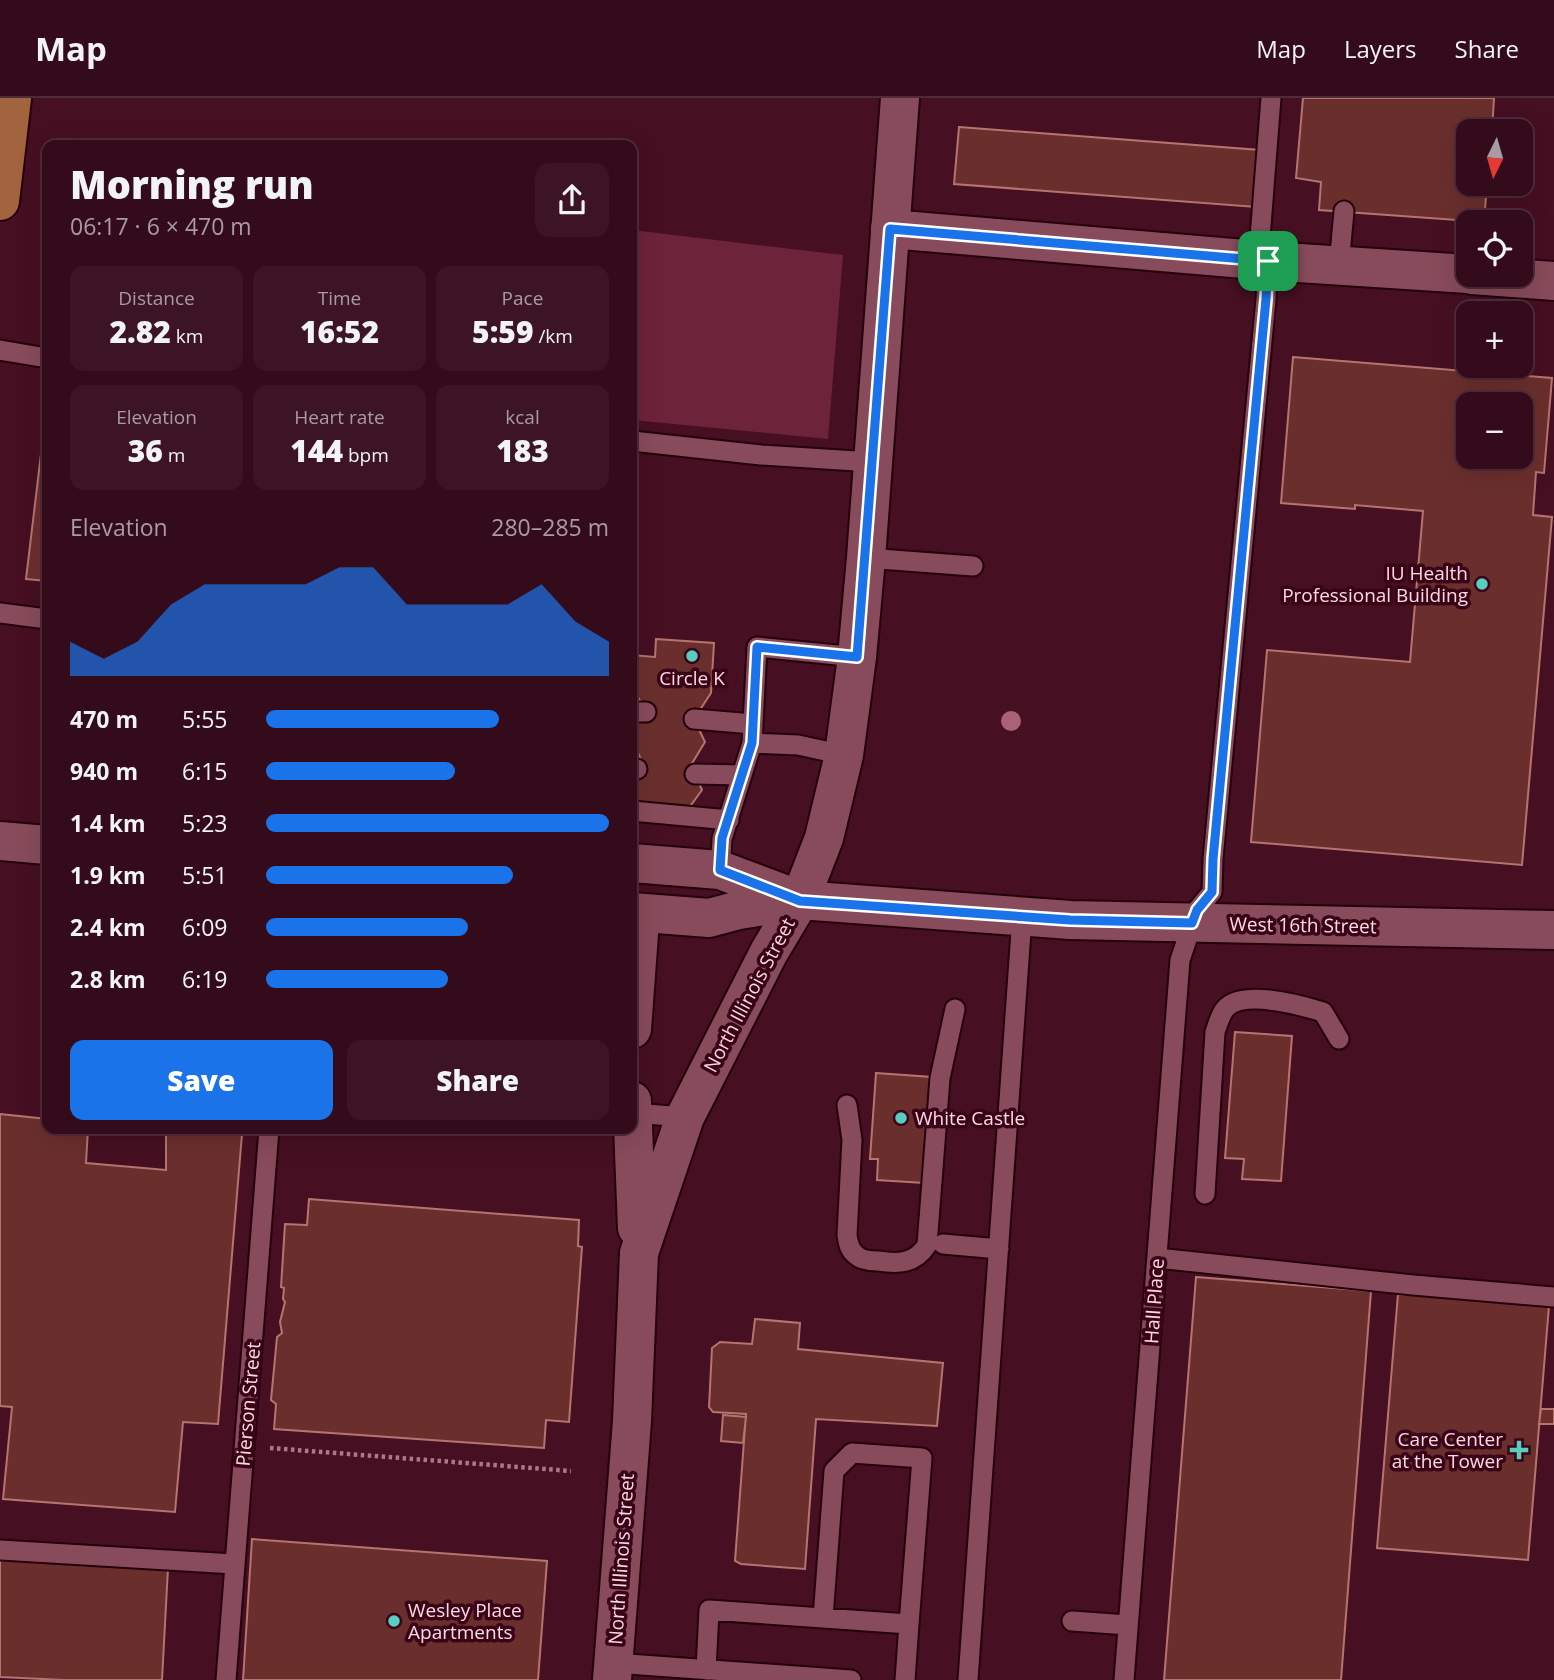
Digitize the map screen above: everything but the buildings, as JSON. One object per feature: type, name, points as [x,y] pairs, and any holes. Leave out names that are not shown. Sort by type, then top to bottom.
[{"type":"main road","points":[[0,201],[12,98]]},
{"type":"main road","name":"North Illinois Street","points":[[613,1672],[632,1421],[639,1253],[685,1117],[769,952],[800,901],[824,838],[844,755],[866,558],[901,98]]},
{"type":"main road","points":[[890,229],[1456,274]]},
{"type":"main road","points":[[1533,280],[1554,281]]},
{"type":"main road","points":[[0,841],[42,845]]},
{"type":"main road","name":"West 16th Street","points":[[637,863],[720,870],[800,901]]},
{"type":"main road","name":"West 16th Street","points":[[637,912],[709,918],[739,910],[800,901],[1023,917],[1554,930]]},
{"type":"main road","points":[[637,925],[637,961]]},
{"type":"main road","points":[[633,1134],[639,1253]]},
{"type":"lane","name":"Hall Place","points":[[1124,1680],[1180,960],[1197,910],[1212,892],[1266,299],[1268,261],[1259,238],[1271,98]]},
{"type":"lane","points":[[1339,265],[1344,211]]},
{"type":"lane","points":[[0,350],[42,357]]},
{"type":"lane","points":[[637,443],[761,455],[873,462]]},
{"type":"lane","points":[[866,558],[973,566]]},
{"type":"lane","points":[[0,613],[42,618]]},
{"type":"lane","points":[[720,870],[722,838],[752,734],[757,647],[857,657]]},
{"type":"lane","points":[[694,719],[844,755]]},
{"type":"lane","points":[[695,774],[742,775]]},
{"type":"lane","points":[[637,811],[729,820]]},
{"type":"lane","points":[[968,1680],[1023,917]]},
{"type":"lane","points":[[1206,1194],[1216,1032],[1225,1008],[1240,999],[1294,1004],[1323,1012],[1339,1039]]},
{"type":"lane","points":[[847,1105],[852,1140],[847,1235],[849,1246],[855,1255],[864,1259],[899,1264],[911,1261],[928,1245],[940,1077],[955,1009]]},
{"type":"lane","points":[[637,1113],[685,1117]]},
{"type":"lane","name":"Pierson Street","points":[[226,1680],[269,1134]]},
{"type":"lane","points":[[943,1244],[999,1249]]},
{"type":"lane","points":[[1157,1258],[1244,1274],[1554,1297]]},
{"type":"lane","points":[[823,1618],[834,1471],[852,1453],[922,1458],[905,1680]]},
{"type":"lane","points":[[0,1550],[234,1564]]},
{"type":"lane","points":[[706,1670],[709,1610],[909,1623]]},
{"type":"lane","points":[[1072,1620],[1128,1625]]},
{"type":"lane","points":[[613,1672],[706,1670],[851,1680]]},
{"type":"path","points":[[245,1447],[571,1471]]},
{"type":"shaded area","points":[[637,231],[843,255],[828,439],[637,420]]},
{"type":"place","name":"IU Health Professional Building","points":[[1482,584]]},
{"type":"place","name":"Circle K","points":[[692,656]]},
{"type":"place","name":"White Castle","points":[[901,1118]]},
{"type":"place","name":"Care Center at the Tower","points":[[1519,1450]]},
{"type":"place","name":"Wesley Place Apartments","points":[[394,1621]]},
{"type":"route","points":[[890,229],[1268,261],[1212,892],[1197,910],[1192,923],[1070,920],[800,901],[755,881],[720,870],[722,838],[752,743],[757,647],[857,657],[890,229]]}]
